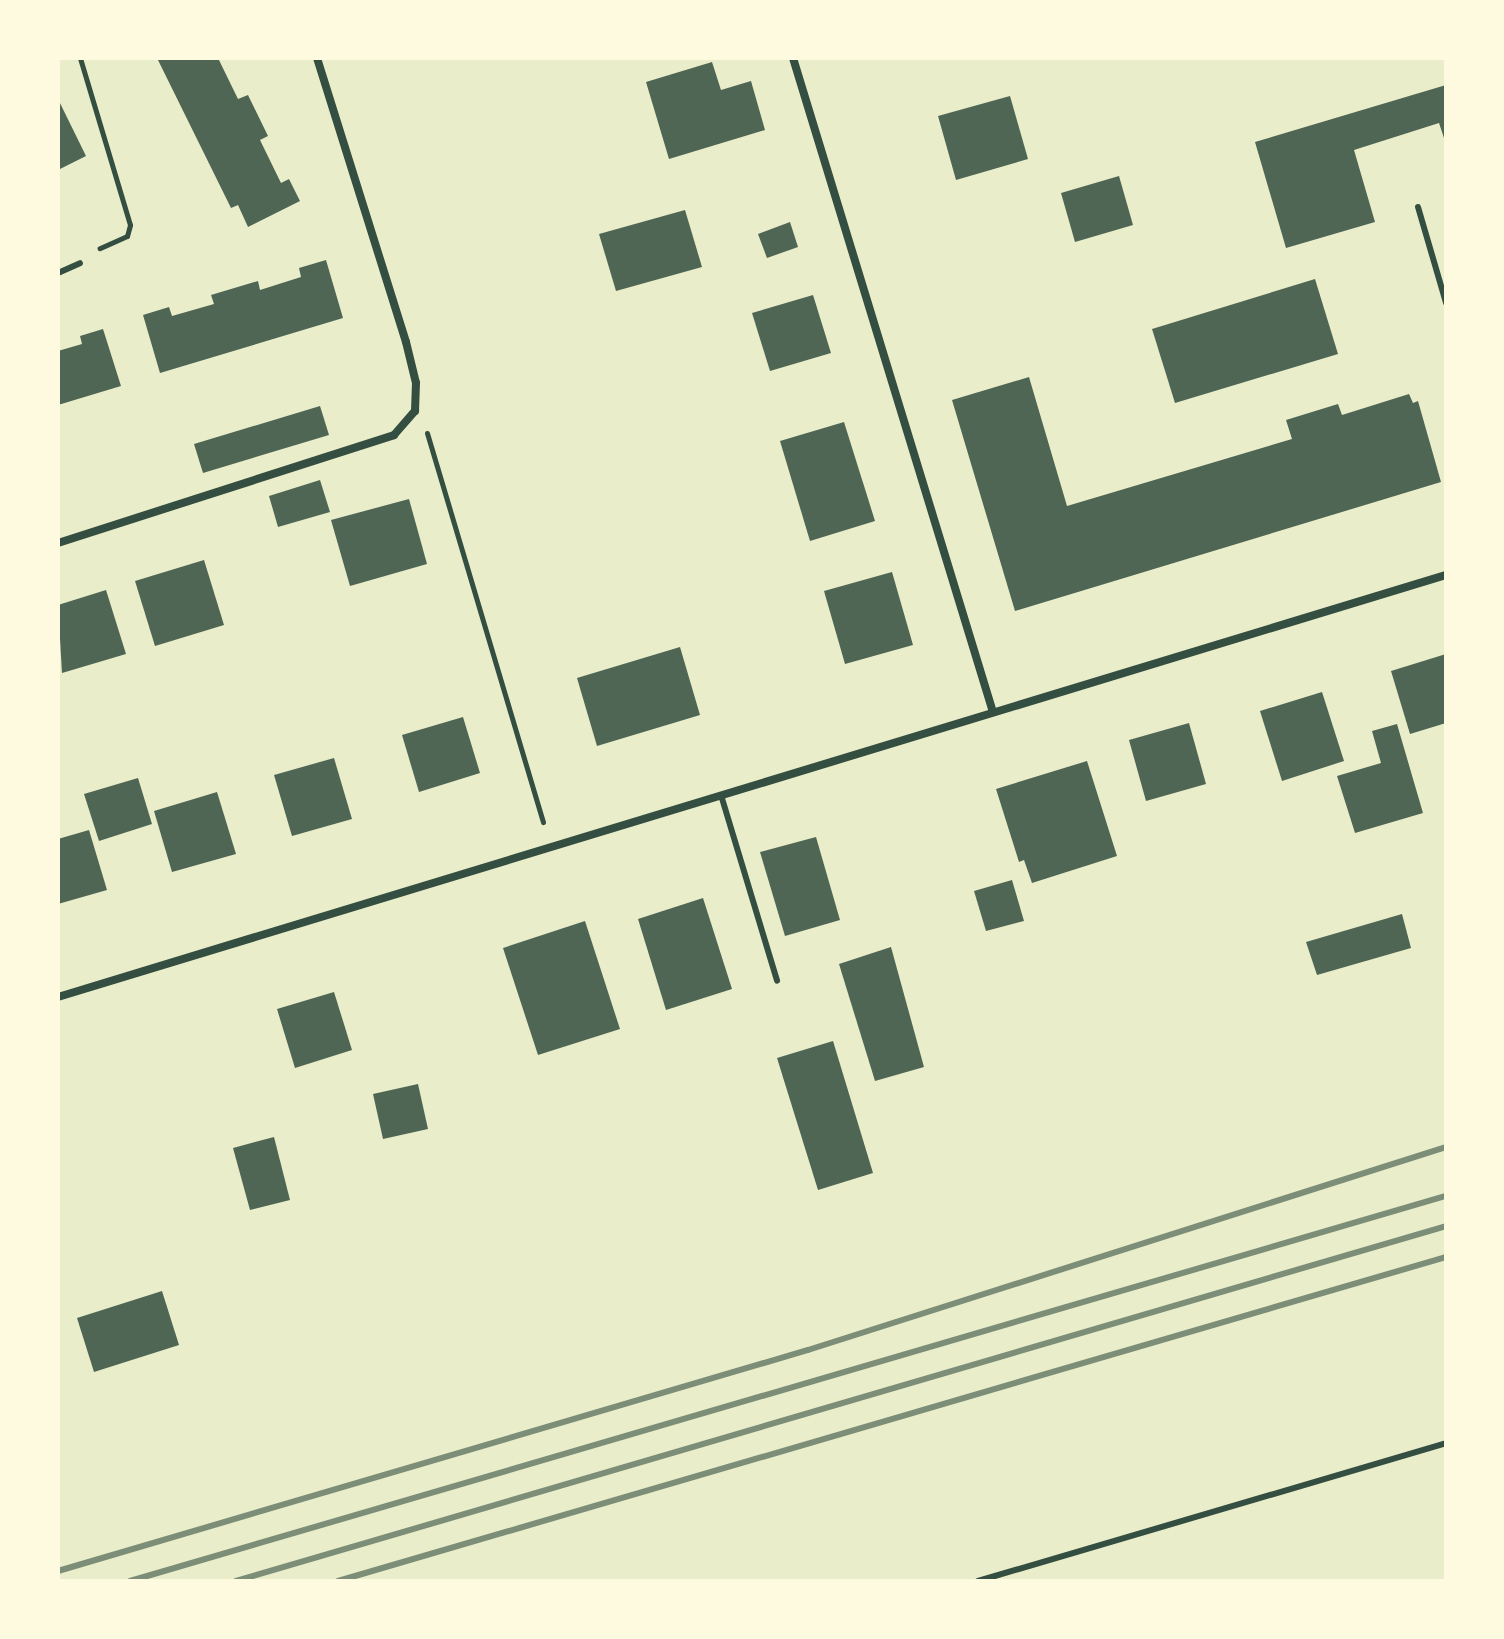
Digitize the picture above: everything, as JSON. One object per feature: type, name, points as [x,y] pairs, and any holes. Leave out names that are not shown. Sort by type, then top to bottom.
[{"type":"street","points":[[58,543],[394,435],[415,411],[416,383],[406,342],[317,58]]},
{"type":"street","points":[[793,58],[993,712]]},
{"type":"street","points":[[58,997],[1446,575]]},
{"type":"lane","points":[[1418,207],[1446,303]]},
{"type":"lane","points":[[58,273],[80,263]]},
{"type":"lane","points":[[721,795],[777,981]]},
{"type":"lane","points":[[978,1581],[1446,1443]]},
{"type":"path","points":[[80,58],[130,225],[127,236],[87,254],[80,263]]},
{"type":"path","points":[[415,411],[433,442],[550,847]]},
{"type":"building","points":[[157,58],[218,58],[238,99],[248,95],[268,136],[260,140],[281,183],[289,179],[300,201],[248,227],[238,205],[231,208]]},
{"type":"building","points":[[712,62],[721,90],[751,81],[765,130],[669,159],[646,82]]},
{"type":"building","points":[[1446,85],[1446,144],[1439,123],[1354,150],[1375,222],[1286,248],[1255,142]]},
{"type":"building","points":[[1010,96],[1028,159],[956,180],[938,116]]},
{"type":"building","points":[[58,99],[86,156],[58,170]]},
{"type":"building","points":[[1119,176],[1133,225],[1075,242],[1061,193]]},
{"type":"building","points":[[685,210],[702,267],[616,291],[599,234]]},
{"type":"building","points":[[790,222],[798,247],[767,258],[758,234]]},
{"type":"building","points":[[326,260],[343,318],[160,373],[143,315],[169,307],[172,316],[214,304],[211,295],[258,281],[260,290],[301,277],[299,268]]},
{"type":"building","points":[[1315,279],[1338,354],[1175,403],[1152,329]]},
{"type":"building","points":[[813,295],[831,353],[770,371],[752,313]]},
{"type":"building","points":[[103,329],[121,386],[58,405],[58,351],[82,344],[80,336]]},
{"type":"building","points":[[1029,377],[1067,506],[1292,439],[1286,420],[1338,404],[1342,415],[1409,394],[1413,403],[1418,401],[1441,482],[1015,611],[952,400]]},
{"type":"building","points":[[320,406],[329,435],[203,473],[194,444]]},
{"type":"building","points":[[844,422],[875,521],[810,541],[780,441]]},
{"type":"building","points":[[320,480],[330,512],[278,527],[269,496]]},
{"type":"building","points":[[409,499],[427,564],[350,586],[331,520]]},
{"type":"building","points":[[204,560],[224,625],[155,646],[135,581]]},
{"type":"building","points":[[892,572],[913,645],[845,664],[824,591]]},
{"type":"building","points":[[106,590],[126,654],[62,673],[58,605]]},
{"type":"building","points":[[680,647],[700,715],[597,746],[577,678]]},
{"type":"building","points":[[1446,654],[1446,723],[1410,734],[1391,671]]},
{"type":"building","points":[[1322,692],[1344,761],[1282,781],[1260,711]]},
{"type":"building","points":[[463,717],[480,773],[419,792],[402,735]]},
{"type":"building","points":[[1189,723],[1206,784],[1146,801],[1129,740]]},
{"type":"building","points":[[1397,724],[1423,813],[1355,833],[1337,776],[1381,763],[1372,731]]},
{"type":"building","points":[[334,758],[352,819],[292,836],[274,775]]},
{"type":"building","points":[[1087,761],[1117,856],[1032,883],[1024,860],[1019,862],[996,789]]},
{"type":"building","points":[[138,778],[152,824],[99,841],[84,794]]},
{"type":"building","points":[[217,792],[236,854],[172,872],[154,811]]},
{"type":"building","points":[[89,830],[107,890],[58,904],[58,839]]},
{"type":"building","points":[[816,837],[840,920],[785,936],[760,852]]},
{"type":"building","points":[[1012,880],[1024,921],[986,931],[974,891]]},
{"type":"building","points":[[703,898],[732,989],[666,1010],[638,919]]},
{"type":"building","points":[[1402,914],[1411,948],[1317,975],[1306,942]]},
{"type":"building","points":[[585,921],[620,1029],[538,1055],[503,948]]},
{"type":"building","points":[[891,947],[924,1067],[875,1081],[839,964]]},
{"type":"building","points":[[334,992],[352,1050],[295,1068],[277,1009]]},
{"type":"building","points":[[833,1041],[873,1173],[818,1190],[777,1058]]},
{"type":"building","points":[[418,1084],[428,1129],[383,1139],[373,1094]]},
{"type":"building","points":[[274,1137],[290,1200],[250,1210],[233,1148]]},
{"type":"building","points":[[162,1291],[179,1345],[94,1372],[77,1318]]},
{"type":"railway","points":[[58,1571],[808,1350],[1446,1147]]},
{"type":"railway","points":[[130,1581],[1446,1196]]},
{"type":"railway","points":[[236,1581],[1446,1226]]},
{"type":"railway","points":[[338,1581],[1446,1257]]}]
